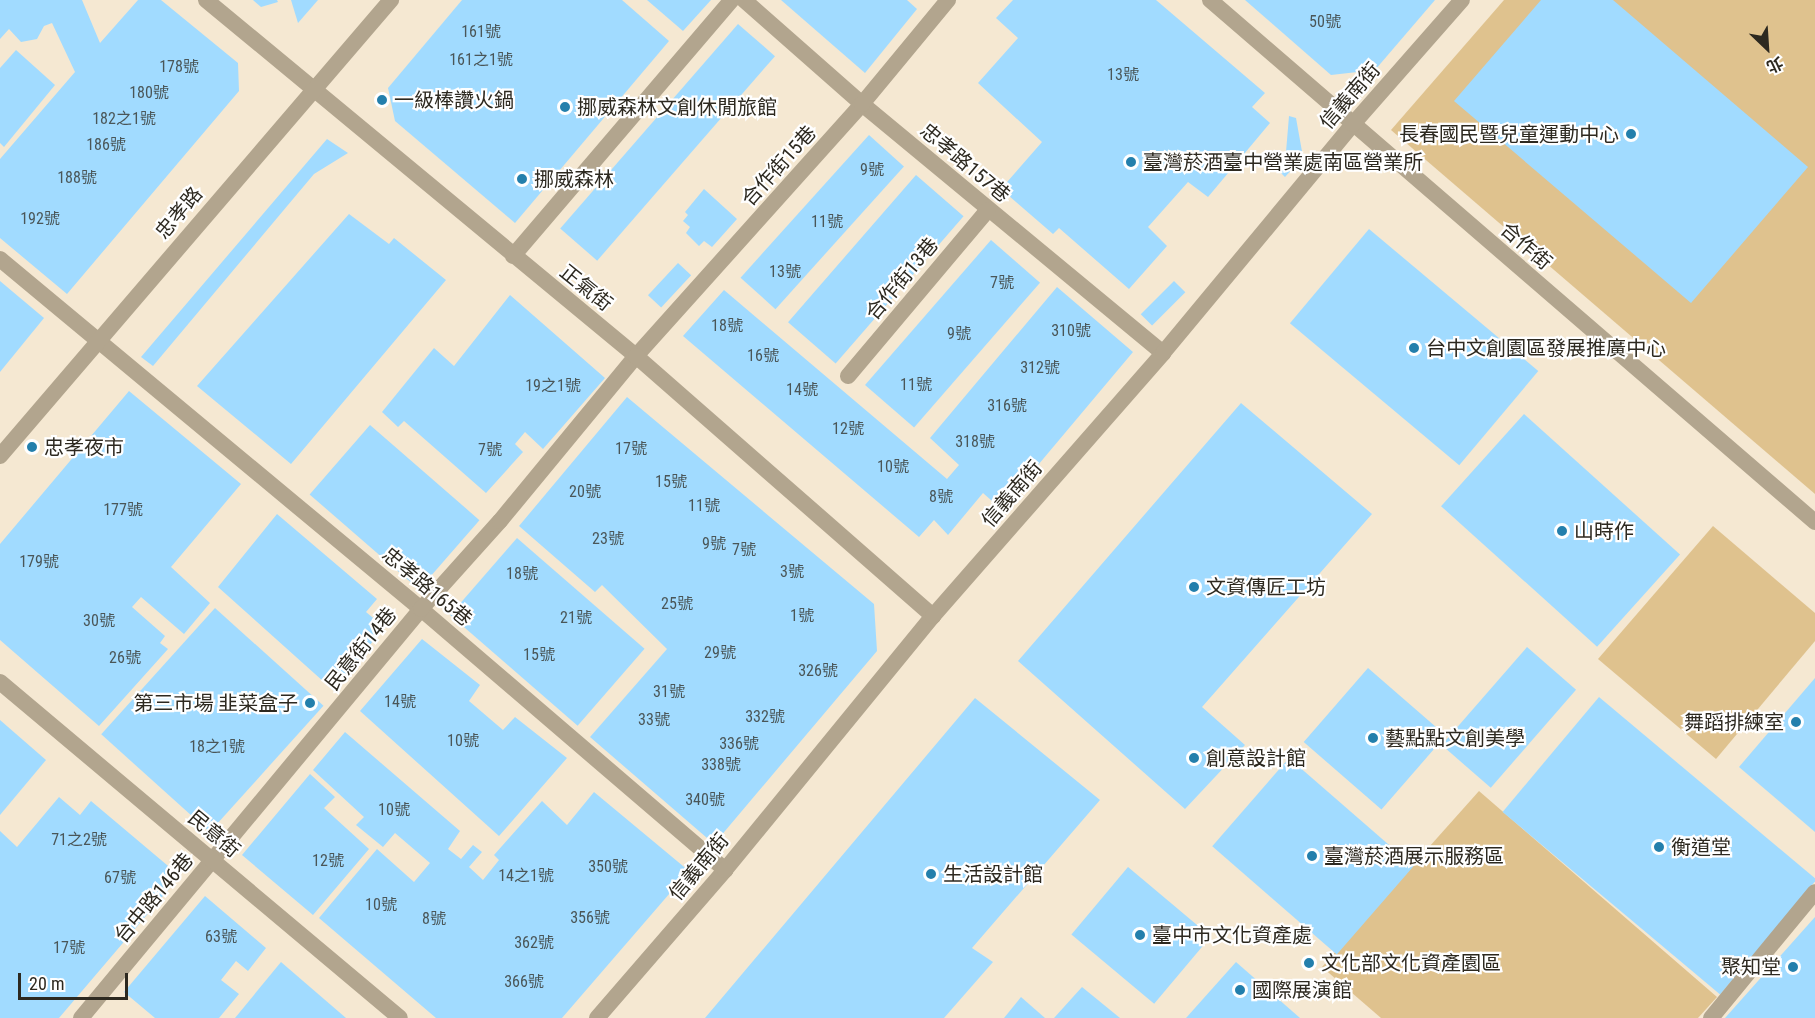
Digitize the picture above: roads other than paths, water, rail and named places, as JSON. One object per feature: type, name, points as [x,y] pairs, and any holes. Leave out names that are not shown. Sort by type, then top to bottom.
[{"type":"street","name":"正氣街","points":[[206,0],[636,356],[933,616]]},
{"type":"street","name":"忠孝路","points":[[0,456],[312,89],[391,0]]},
{"type":"street","points":[[513,256],[732,0]]},
{"type":"street","name":"忠孝路157巷","points":[[744,0],[862,104],[1163,353]]},
{"type":"street","name":"合作街15巷","points":[[636,356],[862,104],[948,0]]},
{"type":"street","name":"合作街","points":[[1210,0],[1815,522]]},
{"type":"street","name":"信義南街","points":[[597,1018],[725,870],[933,616],[1163,353],[1353,124],[1461,0]]},
{"type":"street","name":"合作街13巷","points":[[848,376],[988,210]]},
{"type":"street","name":"忠孝路165巷","points":[[0,259],[421,609],[725,870]]},
{"type":"street","name":"民意街14巷","points":[[214,861],[421,609],[500,521],[636,356]]},
{"type":"street","name":"民意街","points":[[0,682],[400,1018]]},
{"type":"street","name":"台中路146巷","points":[[81,1018],[214,861]]},
{"type":"street","points":[[1711,1018],[1815,892]]},
{"type":"place","name":"一級棒讚火鍋","points":[[382,100]]},
{"type":"place","name":"挪威森林文創休閒旅館","points":[[565,107]]},
{"type":"place","name":"長春國民暨兒童運動中心","points":[[1631,134]]},
{"type":"place","name":"臺灣菸酒臺中營業處南區營業所","points":[[1131,162]]},
{"type":"place","name":"挪威森林","points":[[522,179]]},
{"type":"place","name":"台中文創園區發展推廣中心","points":[[1414,348]]},
{"type":"place","name":"忠孝夜市","points":[[32,447]]},
{"type":"place","name":"山時作","points":[[1562,531]]},
{"type":"place","name":"文資傳匠工坊","points":[[1194,587]]},
{"type":"place","name":"第三市場 韭菜盒子","points":[[310,703]]},
{"type":"place","name":"舞蹈排練室","points":[[1796,722]]},
{"type":"place","name":"藝點點文創美學","points":[[1373,738]]},
{"type":"place","name":"創意設計館","points":[[1194,758]]},
{"type":"place","name":"衡道堂","points":[[1659,847]]},
{"type":"place","name":"臺灣菸酒展示服務區","points":[[1312,856]]},
{"type":"place","name":"生活設計館","points":[[931,874]]},
{"type":"place","name":"臺中市文化資產處","points":[[1140,935]]},
{"type":"place","name":"文化部文化資產園區","points":[[1309,963]]},
{"type":"place","name":"聚知堂","points":[[1793,967]]},
{"type":"place","name":"國際展演館","points":[[1240,990]]}]
